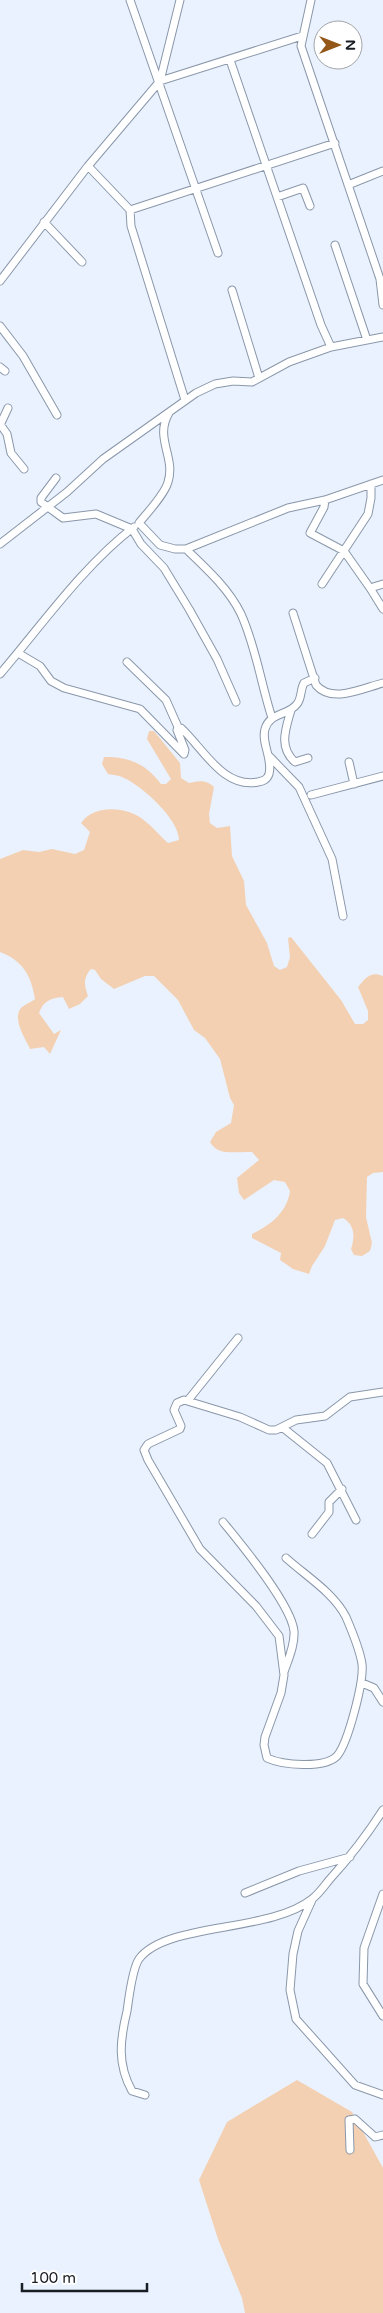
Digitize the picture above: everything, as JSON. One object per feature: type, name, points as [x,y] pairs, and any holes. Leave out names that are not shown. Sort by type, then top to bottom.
[{"type":"street","points":[[130,0],[160,81],[218,253]]},
{"type":"street","points":[[0,281],[88,166],[160,81],[180,0]]},
{"type":"street","points":[[311,0],[301,46],[380,279],[383,304]]},
{"type":"street","points":[[160,81],[302,36]]},
{"type":"street","points":[[230,60],[330,348]]},
{"type":"street","points":[[130,210],[335,143]]},
{"type":"street","points":[[88,166],[130,210],[131,226],[185,400]]},
{"type":"street","points":[[348,185],[383,171]]},
{"type":"street","points":[[277,197],[304,188],[310,206]]},
{"type":"street","points":[[44,222],[82,262]]},
{"type":"street","points":[[334,245],[367,340]]},
{"type":"street","points":[[232,290],[259,378]]},
{"type":"street","points":[[0,326],[23,356],[57,415]]},
{"type":"street","points":[[0,544],[67,492],[103,459],[185,400],[215,384],[233,381],[252,382],[289,362],[330,348],[383,337]]},
{"type":"street","points":[[8,408],[0,423],[7,434],[11,453],[24,469]]},
{"type":"street","points":[[0,674],[83,576],[122,536],[138,523],[168,482],[169,467],[162,433],[163,424],[171,410]]},
{"type":"street","points":[[151,424],[157,425],[162,433]]},
{"type":"street","points":[[56,478],[41,499],[42,502],[63,518],[96,514],[132,529],[141,544],[164,568],[217,659],[236,702]]},
{"type":"street","points":[[138,523],[160,545],[175,549],[186,549],[288,508],[325,500],[383,480]]},
{"type":"street","points":[[322,584],[368,514],[372,498],[371,484]]},
{"type":"street","points":[[325,500],[324,507],[310,533],[344,551],[382,605]]},
{"type":"street","points":[[186,549],[218,582],[240,613],[250,638],[272,718]]},
{"type":"street","points":[[370,588],[383,584]]},
{"type":"street","points":[[293,613],[316,685],[321,690],[333,694],[341,694],[383,682]]},
{"type":"street","points":[[18,653],[40,666],[50,681],[64,688],[140,709],[184,754],[178,728],[166,700],[127,662]]},
{"type":"street","points":[[178,728],[181,728],[193,739],[214,765],[233,780],[251,784],[264,781],[268,776],[270,764],[264,734],[267,726],[272,718],[291,710],[300,700],[304,683],[315,678]]},
{"type":"street","points":[[291,710],[285,735],[285,748],[295,762],[308,758]]},
{"type":"street","points":[[269,756],[294,779],[305,798],[332,859],[343,916]]},
{"type":"street","points":[[349,762],[354,784]]},
{"type":"street","points":[[311,795],[383,776]]},
{"type":"street","points":[[188,1400],[238,1338]]},
{"type":"street","points":[[284,1675],[279,1636],[256,1606],[200,1549],[145,1452],[147,1444],[181,1428],[175,1412],[175,1407],[180,1401],[188,1400],[240,1417],[269,1430],[282,1427],[296,1420],[325,1416],[350,1397],[383,1391]]},
{"type":"street","points":[[282,1427],[327,1463],[342,1489],[356,1520]]},
{"type":"street","points":[[312,1534],[329,1512],[329,1502],[342,1489]]},
{"type":"street","points":[[223,1522],[270,1583],[289,1615],[294,1631],[281,1693],[264,1746],[267,1758],[277,1763],[326,1762],[337,1755],[349,1725],[362,1682],[362,1663],[345,1616],[333,1598],[286,1558]]},
{"type":"street","points":[[362,1682],[374,1688],[383,1702]]},
{"type":"street","points":[[383,1810],[350,1857],[312,1900],[298,1931],[293,1954],[290,1990],[296,2019],[355,2085],[383,2095]]},
{"type":"street","points":[[245,1893],[299,1871],[350,1857]]},
{"type":"street","points":[[382,2013],[363,1984],[364,1948],[383,1894]]},
{"type":"street","points":[[145,2095],[132,2091],[125,2078],[120,2056],[120,2042],[138,1961],[148,1950],[160,1942],[238,1926],[288,1912],[312,1900]]},
{"type":"street","points":[[350,2150],[349,2120],[354,2119],[375,2137],[383,2135]]},
{"type":"shaded area","points":[[149,731],[154,731],[180,763],[181,778],[189,783],[199,781],[211,784],[214,787],[209,814],[210,823],[217,828],[230,826],[232,856],[244,881],[246,905],[267,943],[274,966],[280,970],[287,967],[290,957],[288,938],[291,937],[341,1000],[355,1024],[363,1024],[368,1020],[368,1011],[358,987],[371,975],[383,976],[383,1172],[373,1173],[367,1177],[366,1217],[372,1243],[370,1251],[362,1256],[354,1255],[351,1249],[353,1240],[352,1228],[343,1218],[335,1220],[325,1246],[309,1274],[293,1269],[280,1260],[281,1253],[252,1238],[252,1234],[272,1222],[282,1211],[290,1191],[285,1182],[274,1180],[244,1200],[239,1193],[237,1178],[259,1160],[252,1152],[218,1150],[210,1142],[216,1132],[231,1123],[234,1105],[230,1098],[220,1059],[205,1038],[194,1030],[178,1000],[154,976],[145,976],[114,989],[101,979],[95,970],[91,969],[85,982],[88,996],[80,1004],[69,1009],[63,997],[51,999],[45,1003],[39,1013],[54,1034],[61,1030],[50,1054],[44,1047],[30,1049],[20,1028],[18,1018],[21,1008],[35,999],[25,970],[15,960],[0,952],[0,859],[23,850],[39,852],[52,849],[75,854],[84,850],[90,832],[81,823],[87,817],[102,810],[112,809],[130,812],[145,821],[168,843],[179,840],[173,823],[158,804],[132,782],[120,776],[108,774],[102,764],[104,757],[129,760],[143,766],[161,784],[166,784],[171,779],[147,739]]},
{"type":"shaded area","points":[[297,2080],[352,2112],[383,2168],[383,2313],[245,2313],[242,2298],[218,2239],[199,2180],[227,2122]]}]
